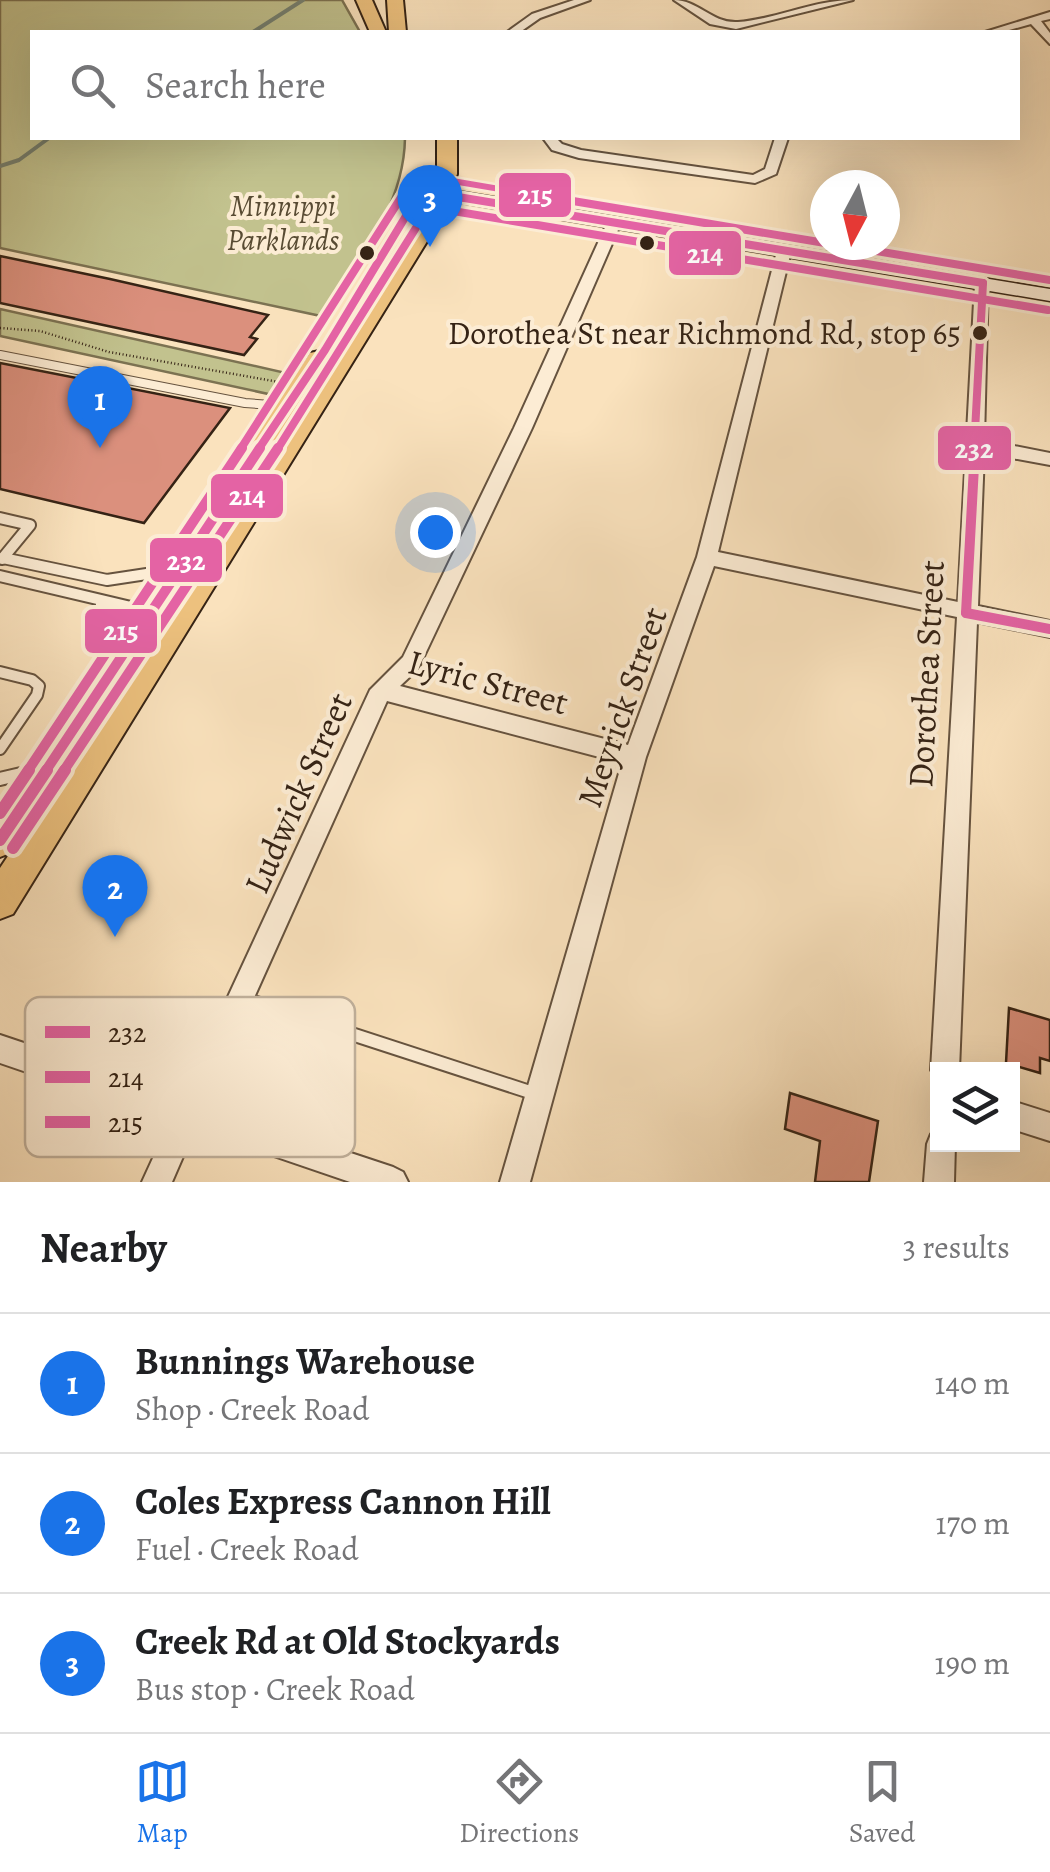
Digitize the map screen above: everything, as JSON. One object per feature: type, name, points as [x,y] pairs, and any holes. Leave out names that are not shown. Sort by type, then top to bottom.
[{"type":"main road","points":[[367,8],[394,6]]},
{"type":"main road","points":[[0,840],[152,612],[186,582],[424,228],[432,192],[429,140]]},
{"type":"main road","points":[[0,900],[186,582],[286,394],[432,192],[448,164],[447,140]]},
{"type":"main road","points":[[432,192],[1050,294]]},
{"type":"street","points":[[516,30],[536,16],[585,0]]},
{"type":"street","points":[[680,0],[714,22],[736,26],[848,0]]},
{"type":"street","points":[[998,30],[1050,16]]},
{"type":"street","points":[[1034,20],[1050,41]]},
{"type":"street","points":[[552,140],[579,154],[755,179],[772,171],[780,140]]},
{"type":"street","name":"Ludwick Street","points":[[241,997],[381,690],[411,662],[523,428],[614,223]]},
{"type":"street","name":"Meyrick Street","points":[[516,1182],[635,757],[707,557],[784,251]]},
{"type":"street","name":"Dorothea Street","points":[[945,1062],[983,283]]},
{"type":"street","points":[[976,445],[1050,459]]},
{"type":"street","points":[[707,557],[1050,629]]},
{"type":"street","name":"Lyric Street","points":[[381,690],[635,757]]},
{"type":"street","points":[[0,1049],[25,1057]]},
{"type":"street","points":[[1020,1117],[1050,1126]]},
{"type":"street","points":[[939,1182],[941,1152]]},
{"type":"street","name":"Ludwick Street","points":[[156,1182],[168,1157]]},
{"type":"street","points":[[320,1157],[394,1182]]},
{"type":"lane","points":[[0,354],[245,403],[286,394]]},
{"type":"lane","points":[[0,518],[30,525],[2,560],[100,582],[146,578],[186,582]]},
{"type":"lane","points":[[0,576],[152,612]]},
{"type":"lane","points":[[102,602],[100,649],[112,671]]},
{"type":"lane","points":[[0,672],[32,680],[39,686],[37,695],[0,749]]},
{"type":"lane","points":[[0,780],[48,767]]},
{"type":"lane","points":[[355,1035],[540,1096]]},
{"type":"path","points":[[0,328],[40,332],[286,394]]},
{"type":"green space","name":"Minnippi Parklands","points":[[0,0],[342,0],[359,30],[30,30],[30,140],[405,140],[403,163],[388,210],[364,254],[321,316],[0,248]]},
{"type":"green space","points":[[0,309],[286,373],[273,395],[0,336]]},
{"type":"building","points":[[0,256],[268,315],[250,337],[257,339],[244,355],[0,303]]},
{"type":"building","points":[[0,363],[230,408],[144,523],[0,489]]},
{"type":"building","points":[[1009,1008],[1050,1020],[1050,1061],[1040,1058],[1040,1073],[1020,1067],[1020,1062],[1006,1062]]},
{"type":"building","points":[[790,1093],[878,1121],[869,1182],[815,1182],[820,1141],[785,1129]]},
{"type":"waterway","points":[[256,30],[303,0]]},
{"type":"waterway","points":[[0,166],[19,160],[46,140]]},
{"type":"transit line","name":"215","points":[[0,813],[312,342],[412,179],[423,176],[810,240]]},
{"type":"transit line","name":"232","points":[[0,840],[325,350],[421,191],[983,283]]},
{"type":"transit line","name":"214","points":[[13,848],[338,358],[429,207],[1048,310]]},
{"type":"transit line","name":"215","points":[[900,255],[1050,280]]},
{"type":"transit line","name":"232","points":[[966,613],[983,283]]},
{"type":"transit line","name":"232","points":[[966,613],[1050,629]]},
{"type":"place","name":"Creek Rd at Old Stockyards","points":[[430,247]]},
{"type":"place","name":"Dorothea St near Richmond Rd, stop 65","points":[[980,333]]},
{"type":"place","name":"Bunnings Warehouse","points":[[100,448]]},
{"type":"place","name":"Coles Express Cannon Hill","points":[[115,937]]}]
